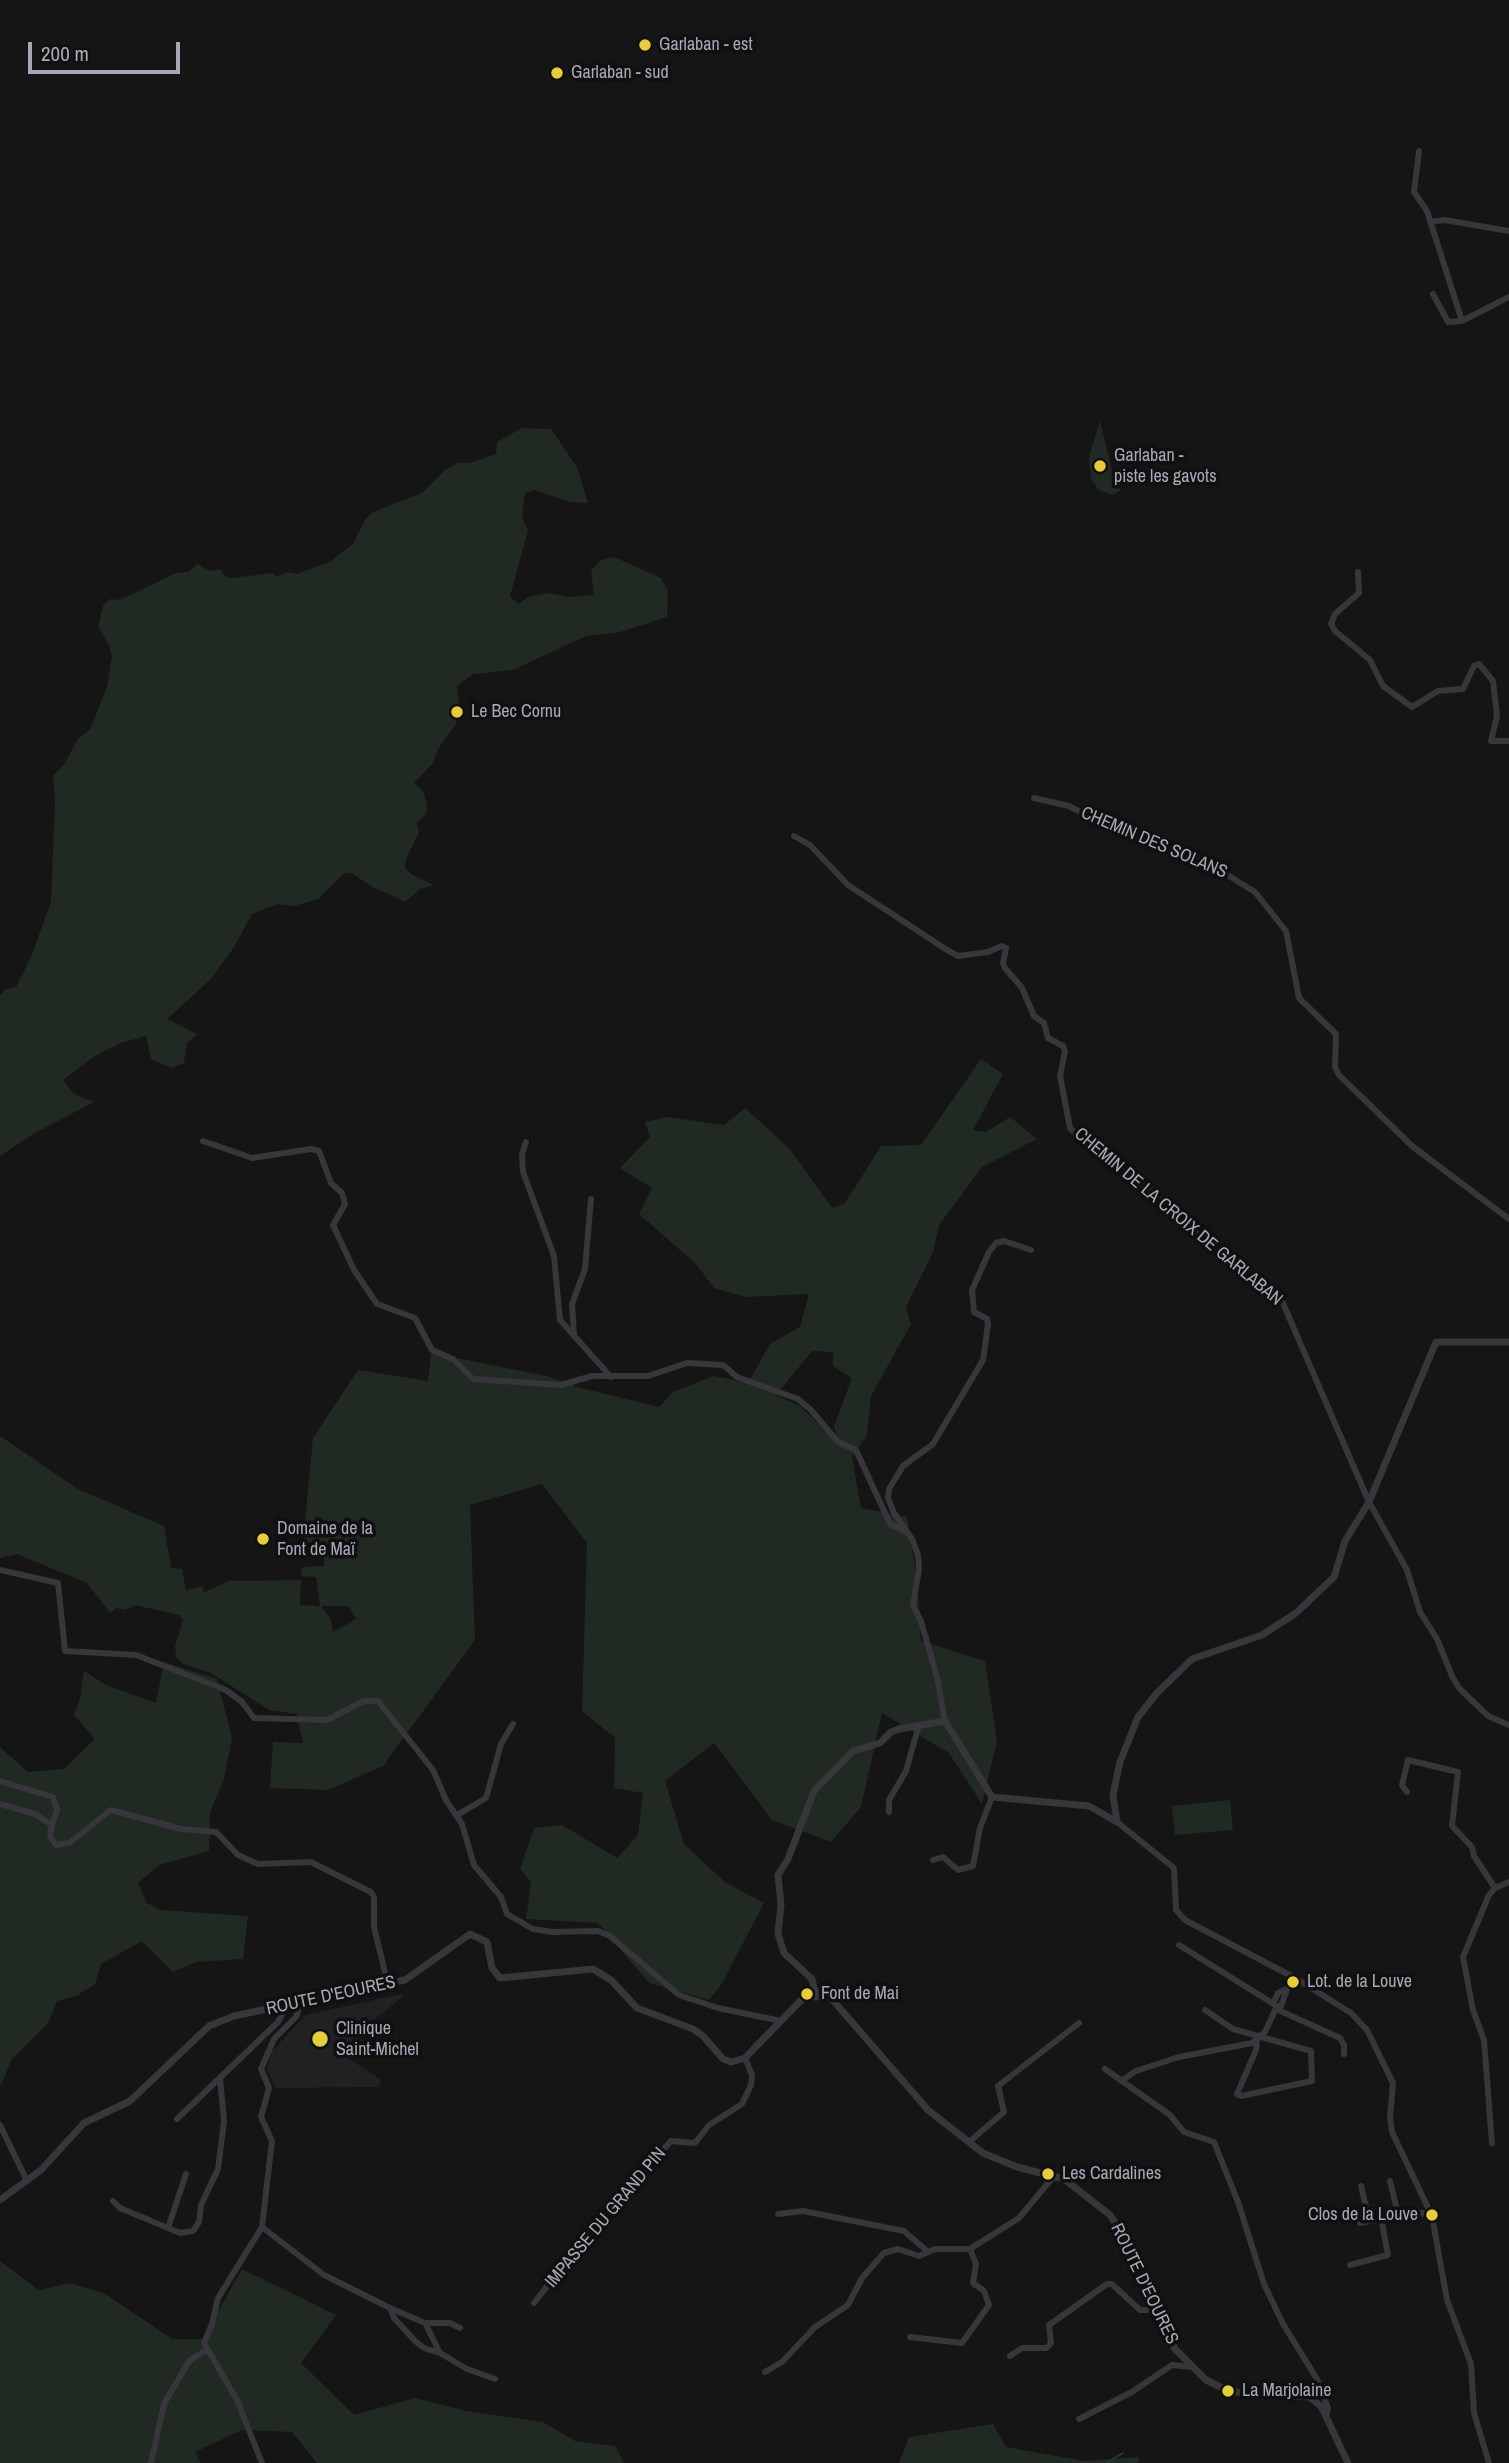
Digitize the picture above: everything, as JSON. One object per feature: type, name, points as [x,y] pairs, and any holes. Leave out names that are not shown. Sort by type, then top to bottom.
[{"type":"street","points":[[1419,151],[1414,192],[1423,203],[1462,321]]},
{"type":"street","points":[[1430,222],[1445,220],[1509,231]]},
{"type":"street","points":[[1433,293],[1448,322],[1462,321],[1509,296]]},
{"type":"street","points":[[1358,572],[1359,593],[1335,614],[1331,624],[1335,631],[1370,660],[1383,687],[1412,706],[1438,691],[1463,689],[1474,666],[1479,664],[1493,681],[1497,716],[1490,741],[1509,741]]},
{"type":"street","name":"CHEMIN DES SOLANS","points":[[1034,798],[1069,806],[1104,825],[1213,866],[1255,892],[1286,931],[1299,998],[1336,1034],[1335,1067],[1339,1076],[1412,1146],[1509,1219]]},
{"type":"street","name":"CHEMIN DE LA CROIX DE GARLABAN","points":[[794,836],[810,845],[848,885],[958,956],[988,952],[1002,946],[1006,948],[1005,968],[1022,988],[1034,1016],[1044,1023],[1048,1038],[1063,1046],[1065,1052],[1060,1076],[1070,1128],[1090,1147],[1131,1174],[1240,1273],[1263,1284],[1282,1301],[1369,1502]]},
{"type":"street","points":[[203,1141],[252,1158],[311,1149],[319,1151],[331,1183],[342,1193],[345,1204],[334,1225],[354,1270],[377,1304],[415,1318],[432,1350],[453,1359],[473,1378],[561,1385],[592,1376],[648,1376],[687,1363],[723,1365],[737,1377],[786,1393],[811,1410],[838,1442],[856,1450],[890,1524],[906,1532]]},
{"type":"street","points":[[526,1142],[522,1154],[523,1172],[554,1256],[561,1320],[611,1377]]},
{"type":"street","points":[[575,1337],[572,1304],[585,1269],[591,1199]]},
{"type":"street","points":[[992,1797],[945,1721],[937,1677],[921,1621],[913,1605],[919,1569],[912,1539],[894,1513],[888,1489],[903,1466],[933,1444],[983,1360],[988,1324],[987,1319],[974,1312],[972,1290],[989,1252],[996,1243],[1004,1241],[1031,1250]]},
{"type":"street","points":[[1117,1822],[1113,1795],[1120,1762],[1138,1717],[1177,1672],[1192,1660],[1262,1635],[1296,1613],[1334,1577],[1345,1541],[1369,1502],[1436,1342],[1509,1342]]},
{"type":"street","points":[[1369,1502],[1406,1570],[1420,1612],[1437,1639],[1459,1688],[1488,1716],[1509,1725]]},
{"type":"street","points":[[0,1570],[58,1583],[65,1651],[136,1655],[226,1690],[242,1702],[254,1718],[327,1720],[364,1701],[378,1701],[423,1754],[433,1770],[446,1800],[457,1815],[474,1865],[501,1897],[507,1914],[520,1923],[552,1932],[598,1931],[610,1936],[679,1995],[718,2008],[781,2021]]},
{"type":"street","points":[[745,2058],[796,2006],[816,1994],[806,1971],[784,1953],[778,1934],[779,1870],[788,1859],[814,1791],[853,1751],[880,1743],[891,1732],[945,1721]]},
{"type":"street","points":[[457,1815],[486,1798],[501,1744],[513,1724]]},
{"type":"street","points":[[889,1812],[889,1800],[906,1771],[919,1725]]},
{"type":"street","points":[[1407,1791],[1402,1785],[1408,1760],[1458,1772],[1452,1826],[1468,1841],[1495,1888]]},
{"type":"street","points":[[0,1781],[53,1797],[57,1811],[52,1825],[51,1841],[62,1845],[108,1811],[120,1811],[172,1827],[216,1832],[248,1861],[270,1866],[311,1862],[365,1887],[374,1897],[374,1927],[388,1985]]},
{"type":"street","points":[[992,1797],[1089,1806],[1117,1822],[1174,1868],[1174,1901],[1179,1914],[1351,2013],[1367,2030],[1393,2083],[1390,2117],[1392,2132],[1432,2216],[1447,2300],[1471,2364],[1474,2413],[1489,2463]]},
{"type":"street","points":[[933,1860],[943,1857],[958,1870],[973,1866],[981,1828],[992,1797]]},
{"type":"street","points":[[0,1804],[35,1814],[52,1825]]},
{"type":"street","points":[[1493,2143],[1485,2039],[1468,1991],[1463,1957],[1495,1888],[1509,1882]]},
{"type":"street","name":"ROUTE D'EOURES","points":[[0,2200],[41,2170],[84,2123],[130,2101],[209,2026],[234,2016],[388,1985],[416,1975],[463,1937],[476,1934],[487,1942],[492,1968],[500,1978],[593,1969],[611,1980],[637,2008],[703,2036],[723,2059],[731,2062],[745,2058]]},
{"type":"street","points":[[1179,1945],[1277,2006],[1340,2038],[1344,2045],[1344,2054]]},
{"type":"street","points":[[1205,2010],[1233,2029],[1259,2038],[1311,2051],[1312,2081],[1241,2096],[1237,2094],[1259,2038],[1277,2006],[1278,1993],[1284,1990],[1291,1978]]},
{"type":"street","name":"ROUTE D'EOURES","points":[[816,1994],[838,2008],[928,2110],[969,2142],[993,2159],[1054,2176],[1078,2188],[1119,2227],[1175,2350],[1206,2380],[1226,2390],[1309,2397],[1321,2406],[1348,2463]]},
{"type":"street","points":[[262,2463],[237,2400],[204,2343],[218,2298],[262,2227],[272,2141],[261,2117],[269,2088],[261,2069],[274,2039],[296,2017],[300,2004]]},
{"type":"street","points":[[177,2119],[278,2022],[286,2007]]},
{"type":"street","points":[[276,2008],[278,2022]]},
{"type":"street","points":[[969,2142],[1004,2112],[998,2086],[1079,2023]]},
{"type":"street","points":[[1124,2079],[1136,2071],[1179,2057],[1240,2048],[1259,2038]]},
{"type":"street","name":"IMPASSE DU GRAND PIN","points":[[534,2303],[615,2202],[671,2141],[695,2143],[709,2124],[742,2104],[751,2085],[752,2075],[745,2058]]},
{"type":"street","points":[[1105,2069],[1170,2115],[1184,2132],[1213,2142],[1238,2202],[1264,2284],[1283,2324],[1317,2379],[1328,2408],[1326,2416]]},
{"type":"street","points":[[113,2201],[120,2208],[180,2233],[193,2231],[199,2222],[205,2195],[215,2180],[224,2121],[220,2078]]},
{"type":"street","points":[[0,2125],[27,2181]]},
{"type":"street","points":[[168,2228],[186,2174]]},
{"type":"street","points":[[765,2372],[782,2362],[815,2327],[848,2305],[862,2278],[884,2253],[898,2249],[919,2256],[927,2251],[955,2247],[970,2249],[1019,2218],[1054,2176]]},
{"type":"street","points":[[1390,2181],[1398,2214]]},
{"type":"street","points":[[1361,2186],[1369,2220]]},
{"type":"street","points":[[778,2214],[803,2211],[904,2231],[927,2251]]},
{"type":"street","points":[[1360,2223],[1398,2214],[1419,2212],[1432,2216]]},
{"type":"street","points":[[1381,2217],[1391,2264]]},
{"type":"street","points":[[262,2227],[324,2275],[425,2323],[442,2321],[460,2328]]},
{"type":"street","points":[[910,2337],[962,2343],[989,2305],[988,2296],[973,2283],[976,2264],[970,2249]]},
{"type":"street","points":[[1350,2265],[1385,2257],[1388,2253]]},
{"type":"street","points":[[1010,2356],[1023,2348],[1046,2348],[1051,2343],[1049,2325],[1107,2284],[1112,2284],[1140,2310],[1156,2309]]},
{"type":"street","points":[[390,2308],[394,2318],[424,2348],[495,2379]]},
{"type":"street","points":[[425,2323],[440,2353]]},
{"type":"street","points":[[150,2463],[164,2404],[189,2361],[206,2350]]},
{"type":"street","points":[[1079,2420],[1132,2392],[1172,2365],[1193,2367]]},
{"type":"shaded area","name":"Garlaban - piste les gavots","points":[[1100,421],[1113,475],[1120,490],[1113,495],[1099,490],[1091,479],[1089,456]]},
{"type":"shaded area","points":[[522,428],[551,429],[577,467],[588,503],[571,502],[534,490],[525,493],[522,518],[528,530],[510,596],[518,604],[528,597],[548,593],[569,597],[594,595],[591,571],[601,560],[614,557],[661,578],[668,591],[667,617],[620,632],[586,636],[513,670],[473,674],[457,686],[459,702],[456,724],[438,749],[433,763],[414,783],[424,792],[427,808],[426,814],[417,823],[419,833],[406,859],[405,867],[411,874],[434,885],[420,889],[405,902],[371,886],[352,873],[345,873],[318,899],[294,906],[277,904],[252,914],[234,947],[210,980],[167,1019],[197,1034],[187,1043],[184,1063],[171,1068],[151,1059],[146,1036],[121,1043],[95,1056],[63,1080],[74,1094],[94,1102],[33,1134],[0,1156],[0,996],[6,989],[16,987],[31,957],[51,902],[55,800],[53,776],[65,763],[77,740],[90,729],[107,687],[112,656],[98,627],[103,606],[110,599],[120,600],[176,573],[188,572],[198,564],[210,571],[220,569],[225,576],[232,578],[272,573],[277,577],[287,572],[297,574],[329,562],[353,544],[365,520],[373,512],[422,493],[445,470],[458,463],[470,463],[496,454],[497,442]]},
{"type":"shaded area","points":[[981,1059],[1003,1074],[973,1130],[986,1132],[1010,1117],[1037,1139],[982,1167],[939,1225],[933,1253],[906,1307],[911,1324],[871,1396],[867,1435],[852,1457],[861,1508],[907,1517],[917,1581],[921,1641],[985,1661],[997,1741],[982,1804],[949,1753],[882,1713],[861,1807],[831,1842],[772,1820],[714,1743],[665,1781],[684,1844],[726,1883],[764,1903],[721,1985],[709,2000],[649,1983],[598,1923],[526,1919],[531,1882],[520,1869],[534,1828],[562,1825],[617,1858],[638,1835],[643,1793],[614,1788],[615,1738],[582,1711],[587,1543],[542,1484],[470,1505],[475,1640],[383,1766],[328,1790],[270,1788],[273,1742],[303,1743],[297,1714],[269,1710],[211,1673],[183,1664],[176,1657],[175,1646],[183,1620],[179,1615],[135,1605],[125,1610],[117,1608],[110,1613],[87,1583],[17,1554],[0,1558],[0,1436],[78,1489],[164,1526],[171,1568],[182,1569],[186,1590],[203,1586],[203,1593],[228,1581],[301,1580],[300,1605],[320,1606],[316,1577],[301,1576],[302,1567],[324,1566],[324,1543],[303,1542],[313,1438],[358,1370],[428,1381],[431,1353],[546,1376],[581,1388],[659,1407],[673,1392],[713,1376],[748,1383],[770,1344],[800,1327],[809,1294],[745,1297],[714,1288],[696,1264],[639,1214],[652,1188],[620,1168],[650,1137],[645,1122],[667,1117],[724,1125],[745,1108],[790,1149],[832,1208],[845,1203],[881,1146],[921,1145]],"holes":[[[812,1351],[833,1352],[833,1366],[852,1378],[834,1426],[838,1443],[800,1406],[776,1395]],[[321,1606],[348,1606],[356,1619],[333,1632],[331,1620]]]},
{"type":"shaded area","points":[[164,1662],[217,1679],[232,1738],[224,1779],[210,1812],[209,1851],[159,1865],[138,1883],[147,1903],[161,1910],[248,1916],[243,1959],[196,1962],[173,1972],[142,1941],[101,1964],[95,1984],[76,1996],[57,2001],[48,2023],[12,2059],[0,2087],[0,1747],[28,1772],[64,1769],[95,1739],[74,1715],[84,1671],[106,1685],[156,1703]]},
{"type":"shaded area","points":[[1230,1800],[1233,1830],[1175,1835],[1172,1806]]},
{"type":"shaded area","name":"Clinique Saint-Michel","points":[[401,1994],[404,1996],[365,2027],[348,2058],[381,2080],[378,2087],[275,2088],[267,2070],[271,2052],[306,2015]]},
{"type":"shaded area","points":[[0,2261],[39,2290],[69,2283],[104,2293],[172,2339],[203,2339],[242,2269],[336,2315],[301,2363],[354,2415],[415,2398],[466,2411],[543,2422],[575,2441],[615,2446],[624,2463],[317,2463],[292,2432],[242,2430],[195,2452],[201,2463],[0,2463]]},
{"type":"shaded area","points":[[993,2424],[1006,2447],[1084,2461],[1139,2457],[1138,2463],[899,2463],[909,2437]]},
{"type":"waterway","points":[[1106,2463],[1123,2453]]},
{"type":"place","name":"Garlaban - est","points":[[645,45]]},
{"type":"place","name":"Garlaban - sud","points":[[557,73]]},
{"type":"place","name":"Garlaban - piste les gavots","points":[[1100,466]]},
{"type":"place","name":"Le Bec Cornu","points":[[457,712]]},
{"type":"place","name":"Domaine de la Font de Maï","points":[[263,1539]]},
{"type":"place","name":"Lot. de la Louve","points":[[1293,1982]]},
{"type":"place","name":"Font de Mai","points":[[807,1994]]},
{"type":"place","name":"Clinique Saint-Michel","points":[[320,2039]]},
{"type":"place","name":"Les Cardalines","points":[[1048,2174]]},
{"type":"place","name":"Clos de la Louve","points":[[1432,2215]]},
{"type":"place","name":"La Marjolaine","points":[[1228,2391]]}]
